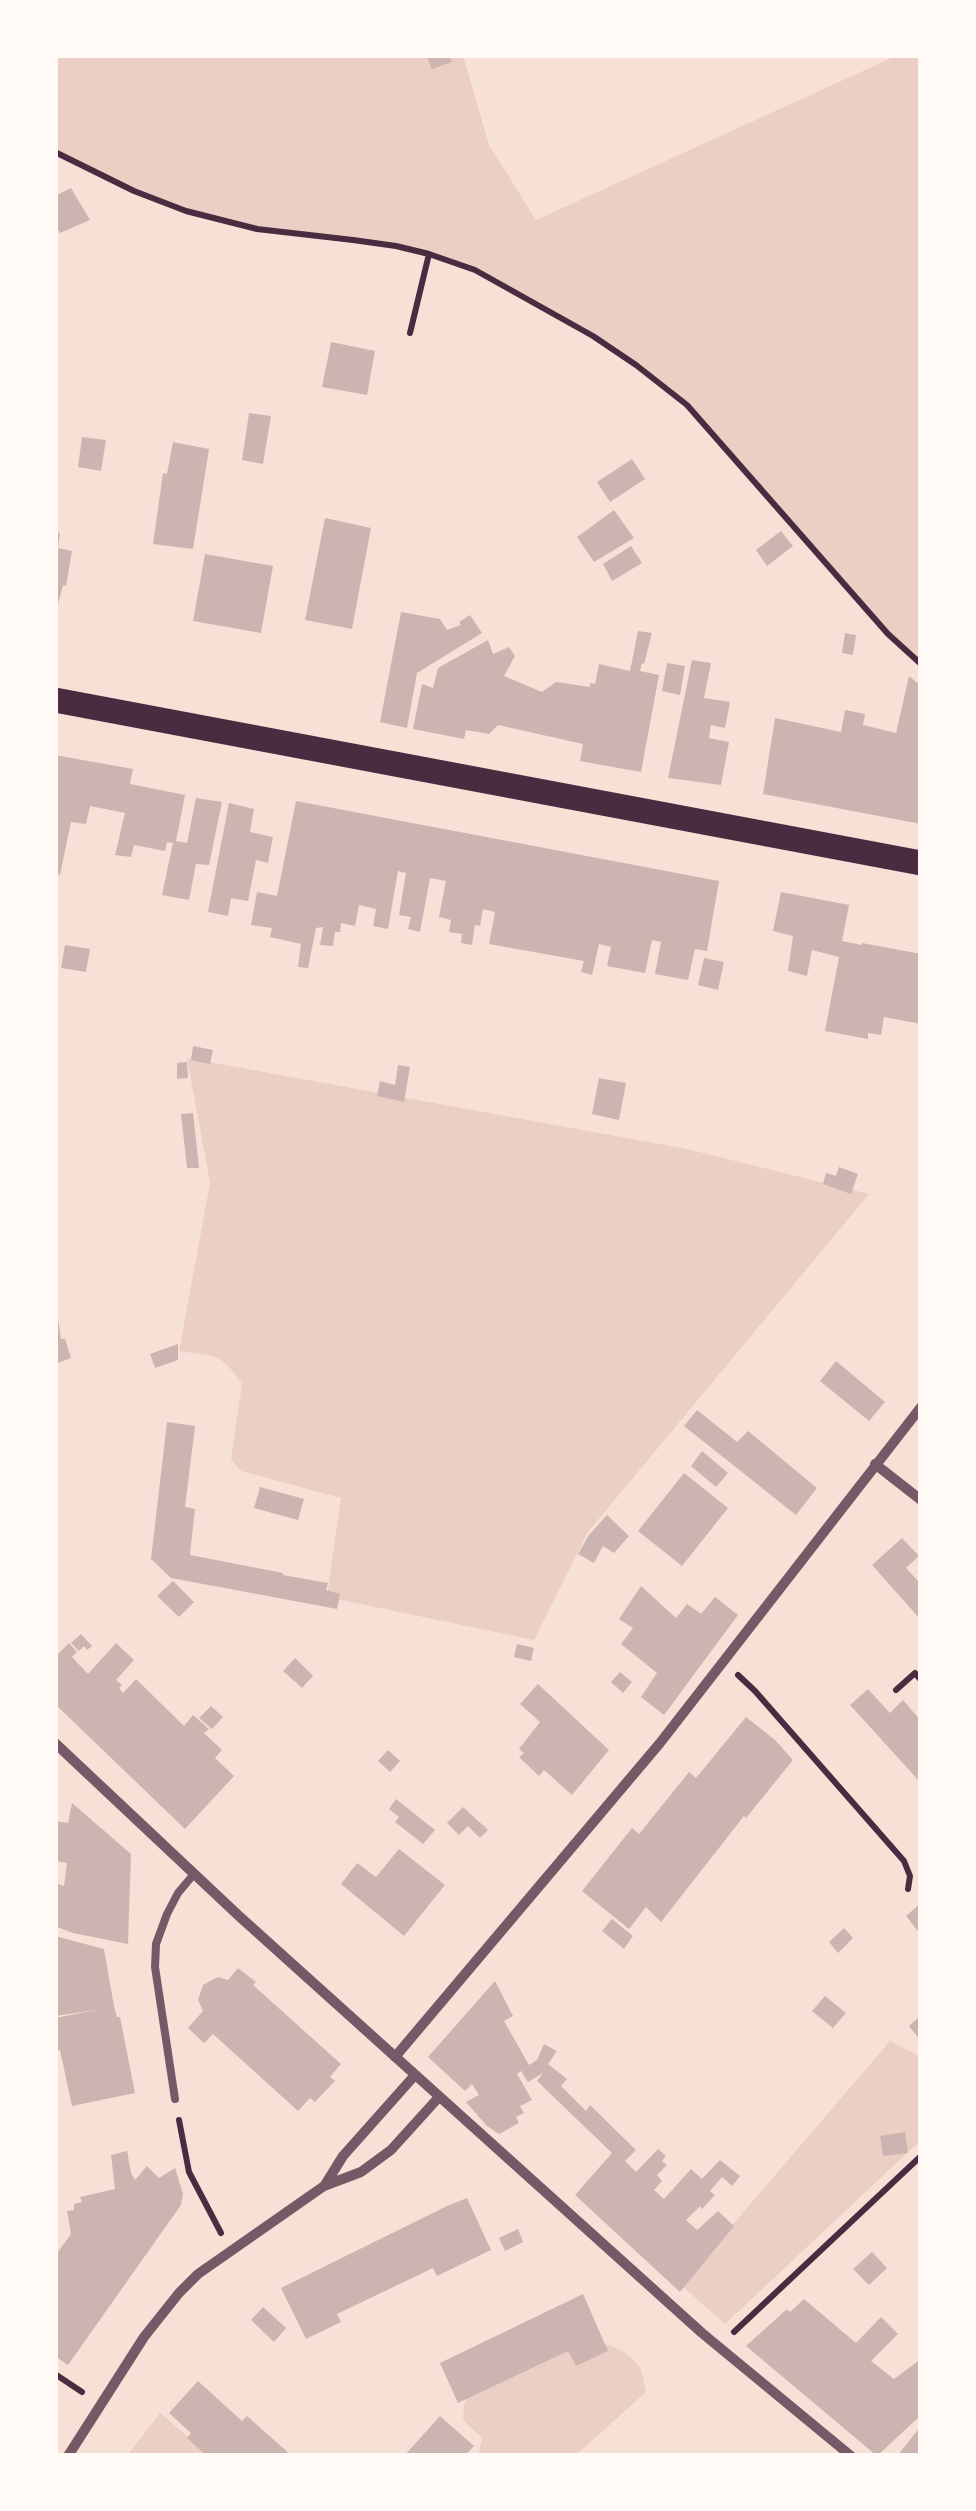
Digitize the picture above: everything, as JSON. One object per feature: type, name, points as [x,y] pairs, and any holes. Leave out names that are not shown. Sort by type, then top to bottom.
[{"type":"main road","points":[[55,700],[921,863]]},
{"type":"street","points":[[395,2057],[660,1743],[921,1407]]},
{"type":"street","points":[[875,1464],[921,1500]]},
{"type":"street","points":[[55,1762],[59,1747],[194,1874],[718,2347],[851,2456]]},
{"type":"street","points":[[324,2186],[343,2156],[415,2075]]},
{"type":"street","points":[[68,2456],[144,2338],[198,2274],[324,2186],[361,2172],[391,2150],[439,2097]]},
{"type":"lane","points":[[175,2098],[155,1967],[156,1944],[178,1892],[194,1874]]},
{"type":"path","points":[[55,152],[134,191],[186,211],[256,229],[396,246],[429,254],[475,270],[593,336],[687,405],[888,634],[921,664]]},
{"type":"path","points":[[410,333],[429,254]]},
{"type":"path","points":[[720,1665],[755,1691],[904,1861],[910,1876],[908,1889]]},
{"type":"path","points":[[896,1690],[915,1673],[921,1680]]},
{"type":"path","points":[[175,2098],[189,2172],[230,2252]]},
{"type":"path","points":[[718,2347],[921,2156]]},
{"type":"path","points":[[55,2374],[99,2404]]},
{"type":"shaded area","points":[[55,55],[463,55],[489,145],[536,220],[898,55],[921,55],[921,664],[888,634],[687,405],[636,365],[475,270],[396,246],[257,229],[186,211],[55,152]]},
{"type":"shaded area","points":[[187,1058],[687,1149],[869,1194],[588,1532],[534,1640],[327,1597],[341,1498],[241,1471],[231,1460],[242,1384],[222,1361],[179,1351],[210,1183]]},
{"type":"shaded area","points":[[890,2041],[921,2057],[921,2140],[725,2324],[681,2285]]},
{"type":"shaded area","points":[[582,2339],[607,2344],[629,2356],[641,2371],[646,2392],[575,2456],[478,2456],[482,2438],[463,2420],[464,2404],[472,2390]]},
{"type":"shaded area","points":[[160,2413],[210,2456],[127,2456]]},
{"type":"building","points":[[426,55],[449,55],[452,62],[432,69]]},
{"type":"building","points":[[71,188],[90,220],[60,233],[55,224],[55,196]]},
{"type":"building","points":[[331,342],[375,351],[367,395],[322,387]]},
{"type":"building","points":[[249,413],[271,416],[263,464],[242,460]]},
{"type":"building","points":[[82,437],[106,440],[101,471],[78,467]]},
{"type":"building","points":[[173,442],[209,449],[193,549],[153,544],[163,473],[167,474]]},
{"type":"building","points":[[632,459],[645,479],[610,502],[597,482]]},
{"type":"building","points":[[614,510],[634,538],[594,562],[577,537]]},
{"type":"building","points":[[325,518],[371,528],[352,629],[305,620]]},
{"type":"building","points":[[781,531],[793,546],[767,566],[756,550]]},
{"type":"building","points":[[55,532],[60,533],[58,548],[72,551],[66,586],[63,585],[56,612]]},
{"type":"building","points":[[631,546],[642,563],[612,581],[603,564]]},
{"type":"building","points":[[205,554],[273,566],[261,633],[193,621]]},
{"type":"building","points":[[401,612],[440,619],[447,630],[461,625],[459,622],[470,615],[482,633],[417,673],[407,728],[380,722]]},
{"type":"building","points":[[638,631],[652,633],[640,671],[659,675],[641,772],[580,761],[583,744],[498,725],[489,734],[466,730],[464,739],[413,729],[422,684],[433,688],[438,668],[488,640],[493,654],[509,647],[515,656],[504,676],[542,692],[556,682],[590,687],[590,683],[595,684],[599,664],[630,671]]},
{"type":"building","points":[[845,633],[856,635],[853,655],[842,653]]},
{"type":"building","points":[[692,660],[711,663],[704,698],[730,702],[725,728],[711,725],[709,738],[729,742],[721,785],[668,778]]},
{"type":"building","points":[[667,663],[685,666],[680,695],[662,691]]},
{"type":"building","points":[[909,676],[921,686],[921,824],[763,794],[775,718],[841,732],[845,710],[865,714],[863,725],[896,733]]},
{"type":"building","points":[[55,755],[133,769],[130,784],[185,795],[176,841],[187,843],[196,798],[222,802],[209,865],[196,864],[189,900],[162,895],[173,843],[167,842],[165,851],[134,845],[131,857],[115,855],[125,813],[90,806],[86,824],[71,822],[60,875],[55,874]]},
{"type":"building","points":[[296,801],[719,881],[707,951],[695,949],[688,980],[655,974],[661,942],[652,940],[645,973],[607,966],[611,947],[599,944],[592,975],[581,972],[584,961],[489,944],[495,912],[483,909],[472,945],[461,943],[462,934],[449,932],[451,920],[439,917],[446,881],[430,878],[420,932],[408,929],[411,917],[399,915],[406,873],[398,871],[388,929],[373,926],[376,909],[359,905],[355,926],[341,923],[333,946],[320,945],[323,927],[316,928],[308,968],[298,967],[301,944],[270,937],[272,928],[251,925],[257,892],[277,896]]},
{"type":"building","points":[[229,803],[254,809],[250,832],[273,837],[268,863],[256,860],[248,901],[231,898],[228,916],[208,912]]},
{"type":"building","points":[[781,892],[849,905],[842,941],[921,954],[921,1024],[884,1017],[881,1035],[868,1033],[868,1039],[825,1031],[839,957],[812,950],[807,976],[788,971],[793,936],[773,931]]},
{"type":"building","points":[[65,945],[90,949],[86,972],[61,968]]},
{"type":"building","points":[[704,958],[724,962],[718,990],[698,985]]},
{"type":"building","points":[[193,1046],[213,1050],[210,1064],[191,1060]]},
{"type":"building","points":[[187,1062],[188,1078],[177,1079],[177,1063]]},
{"type":"building","points":[[398,1065],[410,1067],[404,1102],[377,1096],[380,1081],[395,1085]]},
{"type":"building","points":[[599,1078],[626,1083],[619,1120],[592,1114]]},
{"type":"building","points":[[193,1113],[199,1168],[187,1168],[181,1114]]},
{"type":"building","points":[[839,1167],[858,1174],[851,1194],[823,1184],[826,1173],[836,1176]]},
{"type":"building","points":[[55,1312],[61,1339],[65,1339],[71,1358],[55,1364]]},
{"type":"building","points":[[178,1344],[178,1360],[155,1368],[150,1354]]},
{"type":"building","points":[[836,1361],[885,1402],[869,1421],[820,1381]]},
{"type":"building","points":[[697,1410],[737,1442],[748,1431],[817,1488],[796,1515],[684,1426]]},
{"type":"building","points":[[167,1422],[195,1426],[185,1507],[195,1509],[190,1555],[328,1583],[326,1590],[340,1594],[337,1609],[171,1578],[151,1559]]},
{"type":"building","points":[[702,1451],[728,1473],[716,1487],[691,1466]]},
{"type":"building","points":[[684,1473],[728,1508],[682,1566],[638,1531]]},
{"type":"building","points":[[260,1487],[304,1499],[298,1520],[254,1508]]},
{"type":"building","points":[[607,1515],[629,1536],[614,1553],[603,1546],[594,1563],[578,1554]]},
{"type":"building","points":[[902,1538],[919,1556],[906,1568],[921,1584],[921,1620],[872,1565]]},
{"type":"building","points":[[173,1581],[194,1602],[179,1617],[157,1596]]},
{"type":"building","points":[[641,1586],[676,1618],[687,1604],[701,1614],[715,1597],[738,1615],[664,1715],[641,1697],[657,1673],[621,1644],[633,1628],[619,1619]]},
{"type":"building","points":[[81,1634],[92,1646],[79,1651],[71,1643]]},
{"type":"building","points":[[69,1643],[77,1652],[72,1657],[88,1674],[116,1643],[134,1660],[116,1680],[123,1693],[136,1679],[184,1726],[193,1715],[209,1729],[204,1733],[222,1750],[215,1758],[234,1776],[185,1829],[55,1704],[55,1657]]},
{"type":"building","points":[[517,1644],[534,1648],[531,1661],[514,1657]]},
{"type":"building","points":[[295,1658],[313,1676],[302,1688],[283,1671]]},
{"type":"building","points":[[620,1672],[632,1682],[623,1693],[611,1682]]},
{"type":"building","points":[[538,1684],[609,1750],[572,1795],[544,1770],[539,1776],[519,1757],[524,1753],[519,1749],[540,1722],[520,1704]]},
{"type":"building","points":[[868,1689],[890,1713],[903,1700],[921,1721],[921,1783],[850,1705]]},
{"type":"building","points":[[211,1706],[223,1717],[212,1729],[199,1718]]},
{"type":"building","points":[[746,1717],[793,1760],[661,1922],[646,1907],[629,1929],[582,1891],[632,1828],[639,1834],[689,1772],[696,1778]]},
{"type":"building","points":[[388,1750],[400,1761],[390,1772],[378,1761]]},
{"type":"building","points":[[396,1799],[435,1830],[423,1844],[395,1822],[399,1817],[389,1809]]},
{"type":"building","points":[[72,1803],[131,1854],[128,1944],[55,1926],[55,1883],[64,1886],[67,1863],[55,1861],[55,1821],[68,1823]]},
{"type":"building","points":[[463,1807],[488,1830],[480,1838],[468,1826],[459,1835],[447,1823]]},
{"type":"building","points":[[399,1849],[445,1885],[404,1936],[341,1884],[357,1863],[376,1877]]},
{"type":"building","points":[[921,1903],[921,1935],[906,1916]]},
{"type":"building","points":[[612,1919],[633,1936],[624,1949],[602,1931]]},
{"type":"building","points":[[844,1928],[853,1938],[838,1953],[829,1942]]},
{"type":"building","points":[[55,1936],[104,1949],[135,2093],[72,2106],[60,2050],[55,2051],[55,2018],[96,2010],[55,2016]]},
{"type":"building","points":[[238,1968],[341,2064],[330,2077],[335,2081],[315,2102],[310,2098],[298,2111],[213,2034],[204,2043],[188,2028],[203,2011],[198,2000],[203,1985],[218,1977],[228,1980]]},
{"type":"building","points":[[495,1981],[513,2016],[504,2021],[529,2065],[537,2060],[544,2044],[557,2051],[548,2064],[567,2079],[561,2086],[586,2111],[590,2105],[636,2150],[625,2161],[636,2172],[658,2149],[666,2156],[662,2161],[667,2165],[657,2175],[662,2181],[654,2190],[664,2199],[691,2169],[702,2179],[720,2160],[740,2176],[732,2186],[722,2177],[710,2191],[715,2195],[686,2220],[697,2230],[718,2211],[734,2226],[680,2292],[575,2195],[612,2153],[537,2081],[543,2073],[528,2082],[521,2071],[517,2074],[532,2100],[520,2106],[524,2113],[516,2117],[519,2123],[499,2134],[466,2102],[479,2095],[472,2084],[465,2091],[428,2057]]},
{"type":"building","points":[[825,1996],[846,2013],[833,2028],[812,2011]]},
{"type":"building","points":[[921,2015],[921,2041],[909,2026]]},
{"type":"building","points":[[905,2132],[908,2153],[883,2156],[880,2136]]},
{"type":"building","points":[[127,2151],[135,2180],[147,2166],[159,2178],[175,2168],[183,2194],[181,2205],[68,2365],[55,2356],[55,2256],[71,2234],[67,2211],[82,2202],[80,2197],[115,2189],[111,2155]]},
{"type":"building","points":[[467,2198],[491,2250],[437,2276],[433,2268],[337,2314],[341,2322],[306,2339],[281,2288]]},
{"type":"building","points":[[518,2229],[523,2242],[505,2251],[499,2238]]},
{"type":"building","points":[[872,2252],[887,2268],[869,2285],[853,2269]]},
{"type":"building","points":[[583,2294],[608,2351],[576,2366],[568,2351],[458,2403],[440,2363]]},
{"type":"building","points":[[804,2299],[856,2343],[881,2317],[898,2334],[871,2361],[894,2379],[921,2359],[921,2415],[877,2456],[746,2346]]},
{"type":"building","points":[[263,2307],[286,2328],[274,2342],[251,2320]]},
{"type":"building","points":[[198,2381],[242,2421],[247,2416],[292,2456],[207,2456],[187,2438],[191,2433],[169,2413]]},
{"type":"building","points":[[440,2416],[474,2446],[465,2456],[404,2456]]},
{"type":"building","points":[[921,2427],[921,2456],[897,2456],[917,2431]]}]
